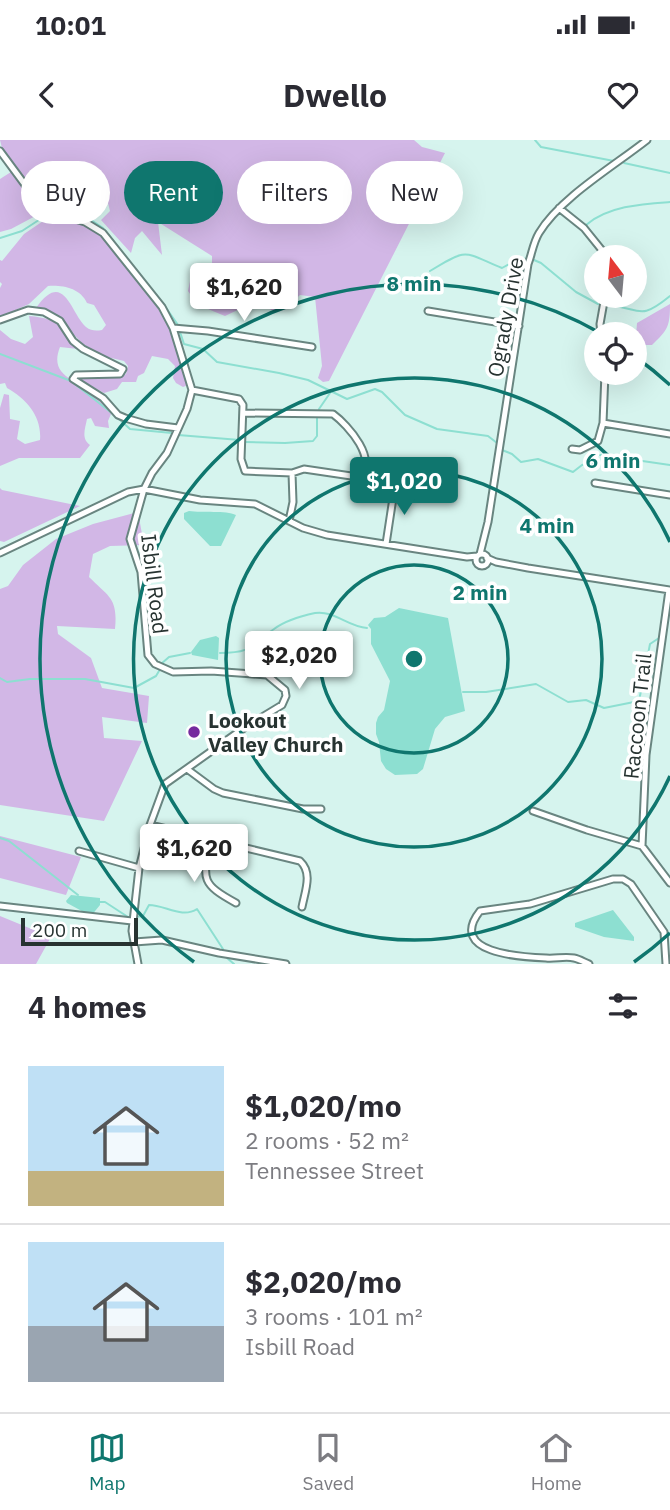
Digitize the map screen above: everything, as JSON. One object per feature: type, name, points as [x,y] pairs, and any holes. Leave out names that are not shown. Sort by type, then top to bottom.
[{"type":"street","name":"Ogrady Drive","points":[[482,557],[519,326],[538,234],[559,208],[648,140]]},
{"type":"street","points":[[0,151],[34,197],[52,212],[85,222],[103,233],[162,307],[173,328],[192,390],[187,410],[167,453],[144,489]]},
{"type":"street","points":[[559,208],[584,228],[596,245]]},
{"type":"street","points":[[0,320],[28,310],[52,315],[83,349],[123,369],[120,374],[76,375],[73,379],[103,398],[118,415],[146,425],[178,428]]},
{"type":"street","points":[[428,311],[519,326]]},
{"type":"street","points":[[173,328],[312,347]]},
{"type":"street","points":[[572,449],[580,450],[598,441],[603,423],[605,385]]},
{"type":"street","points":[[192,390],[239,400],[243,404],[241,459],[243,470],[250,473],[292,473],[304,469],[358,477],[363,473],[365,454],[341,420],[333,414],[243,413]]},
{"type":"street","points":[[603,423],[670,434]]},
{"type":"street","points":[[289,522],[293,502],[292,473]]},
{"type":"street","points":[[386,544],[393,498],[399,483],[427,487]]},
{"type":"street","points":[[596,483],[670,495]]},
{"type":"street","points":[[0,553],[128,492],[144,489],[200,500],[255,504],[289,522],[327,535],[467,557],[482,557],[496,562],[670,590]]},
{"type":"street","name":"Isbill Road","points":[[138,964],[132,922],[139,868],[150,825],[165,784],[244,728],[282,705],[286,696],[285,690],[278,682],[267,675],[211,671],[173,672],[155,664],[148,654],[141,572],[130,539],[144,489]]},
{"type":"street","name":"Raccoon Trail","points":[[642,846],[647,752],[670,590]]},
{"type":"street","points":[[187,769],[223,793],[303,809],[321,809]]},
{"type":"street","points":[[533,811],[642,846],[670,883]]},
{"type":"street","points":[[150,825],[300,861],[307,869],[308,876],[302,907]]},
{"type":"street","points":[[211,840],[206,881],[218,894],[236,903]]},
{"type":"street","points":[[79,851],[139,868]]},
{"type":"street","points":[[589,964],[575,958],[544,958],[486,949],[474,938],[474,919],[480,911],[530,904],[623,879],[639,893],[664,932],[666,964]]},
{"type":"street","points":[[0,906],[132,922]]},
{"type":"street","points":[[134,942],[162,940],[286,964]]},
{"type":"shaded area","points":[[0,140],[414,140],[422,147],[445,153],[441,161],[366,161],[366,224],[409,224],[329,381],[323,382],[318,378],[322,366],[315,297],[300,295],[282,310],[273,310],[260,304],[246,306],[225,316],[199,303],[188,291],[190,281],[203,277],[212,263],[212,256],[161,224],[223,224],[223,161],[124,161],[124,224],[158,224],[162,255],[142,231],[135,238],[131,253],[105,224],[110,224],[110,161],[21,161],[21,173],[2,148]]},
{"type":"shaded area","points":[[11,172],[21,184],[21,224],[0,232],[0,179]]},
{"type":"shaded area","points":[[39,224],[80,224],[102,236],[158,307],[170,328],[188,385],[183,387],[176,383],[173,378],[175,366],[168,359],[152,356],[136,382],[122,382],[117,389],[104,393],[79,379],[120,377],[126,374],[128,366],[124,361],[103,356],[83,344],[52,312],[36,308],[54,292],[60,293],[86,327],[102,330],[106,325],[94,305],[87,303],[71,288],[48,286],[29,304],[0,317],[0,260],[2,261],[24,234]]},
{"type":"shaded area","points":[[670,304],[669,323],[652,345],[647,345],[647,322],[639,322]]},
{"type":"shaded area","points":[[29,316],[54,322],[78,349],[60,347],[58,365],[67,377],[101,399],[111,414],[109,428],[95,426],[91,418],[87,419],[85,437],[90,445],[80,458],[19,458],[0,466],[0,408],[4,394],[9,395],[10,419],[20,421],[17,439],[25,444],[40,440],[36,416],[27,403],[7,388],[5,383],[0,384],[0,330],[11,339],[25,344],[33,337]]},
{"type":"shaded area","points":[[0,488],[80,506],[4,542],[0,541]]},
{"type":"shaded area","points":[[189,511],[236,515],[221,546],[210,546],[184,519],[184,513]]},
{"type":"shaded area","points":[[138,512],[144,545],[110,546],[93,554],[89,577],[111,599],[115,611],[115,629],[57,626],[58,634],[91,658],[102,688],[149,696],[147,723],[102,717],[104,738],[142,741],[104,821],[0,805],[0,589],[8,586],[23,565],[56,539],[93,524]]},
{"type":"shaded area","points":[[399,608],[448,618],[465,711],[445,717],[435,729],[423,769],[417,774],[395,775],[386,769],[381,761],[376,734],[376,723],[384,710],[390,681],[371,644],[371,629],[368,625],[374,618],[385,617]]},
{"type":"shaded area","points":[[216,636],[219,638],[218,660],[192,655],[191,652],[200,640]]},
{"type":"shaded area","points":[[0,836],[81,857],[66,895],[0,878]]},
{"type":"shaded area","points":[[71,895],[100,898],[100,905],[91,916],[67,903]]},
{"type":"shaded area","points":[[613,910],[634,937],[634,941],[604,937],[575,927],[575,923]]},
{"type":"shaded area","points":[[0,916],[51,937],[36,964],[0,964]]},
{"type":"waterway","points":[[535,140],[541,147],[614,161]]},
{"type":"waterway","points":[[621,156],[642,140]]},
{"type":"waterway","points":[[624,163],[670,173]]},
{"type":"waterway","points":[[586,225],[615,210],[670,202]]},
{"type":"waterway","points":[[0,238],[22,231],[33,224]]},
{"type":"waterway","points":[[97,224],[147,284]]},
{"type":"waterway","points":[[430,271],[452,258],[466,254],[502,268],[520,258],[527,259]]},
{"type":"waterway","points":[[534,260],[584,296]]},
{"type":"waterway","points":[[624,308],[645,311],[670,296]]},
{"type":"waterway","points":[[162,302],[178,325]]},
{"type":"waterway","points":[[180,332],[184,344],[203,349],[217,362],[308,380],[347,399],[375,389],[382,392],[405,415],[437,429],[488,436],[497,443]]},
{"type":"waterway","points":[[0,354],[71,381],[113,414]]},
{"type":"waterway","points":[[319,409],[330,393]]},
{"type":"waterway","points":[[245,442],[313,441],[317,436],[317,417]]},
{"type":"waterway","points":[[119,419],[130,429],[172,433]]},
{"type":"waterway","points":[[178,435],[240,440]]},
{"type":"waterway","points":[[502,450],[521,462],[538,459],[573,472],[582,465],[592,463],[597,455],[670,465]]},
{"type":"waterway","points":[[220,653],[246,650],[284,623],[315,613],[328,614],[367,628]]},
{"type":"waterway","points":[[463,692],[486,692],[536,684],[568,702],[586,700],[604,708],[639,701],[650,644],[659,638]]},
{"type":"waterway","points":[[161,664],[169,657],[190,653]]},
{"type":"waterway","points":[[0,678],[7,682],[30,679],[85,679],[134,688],[156,676],[159,671]]},
{"type":"waterway","points":[[0,838],[9,841],[78,895]]},
{"type":"waterway","points":[[99,902],[105,902],[128,917]]},
{"type":"waterway","points":[[135,917],[143,916],[149,905],[185,913],[197,909],[223,949]]},
{"type":"waterway","points":[[227,958],[234,964]]},
{"type":"place","name":"Lookout Valley Church","points":[[194,732]]}]
